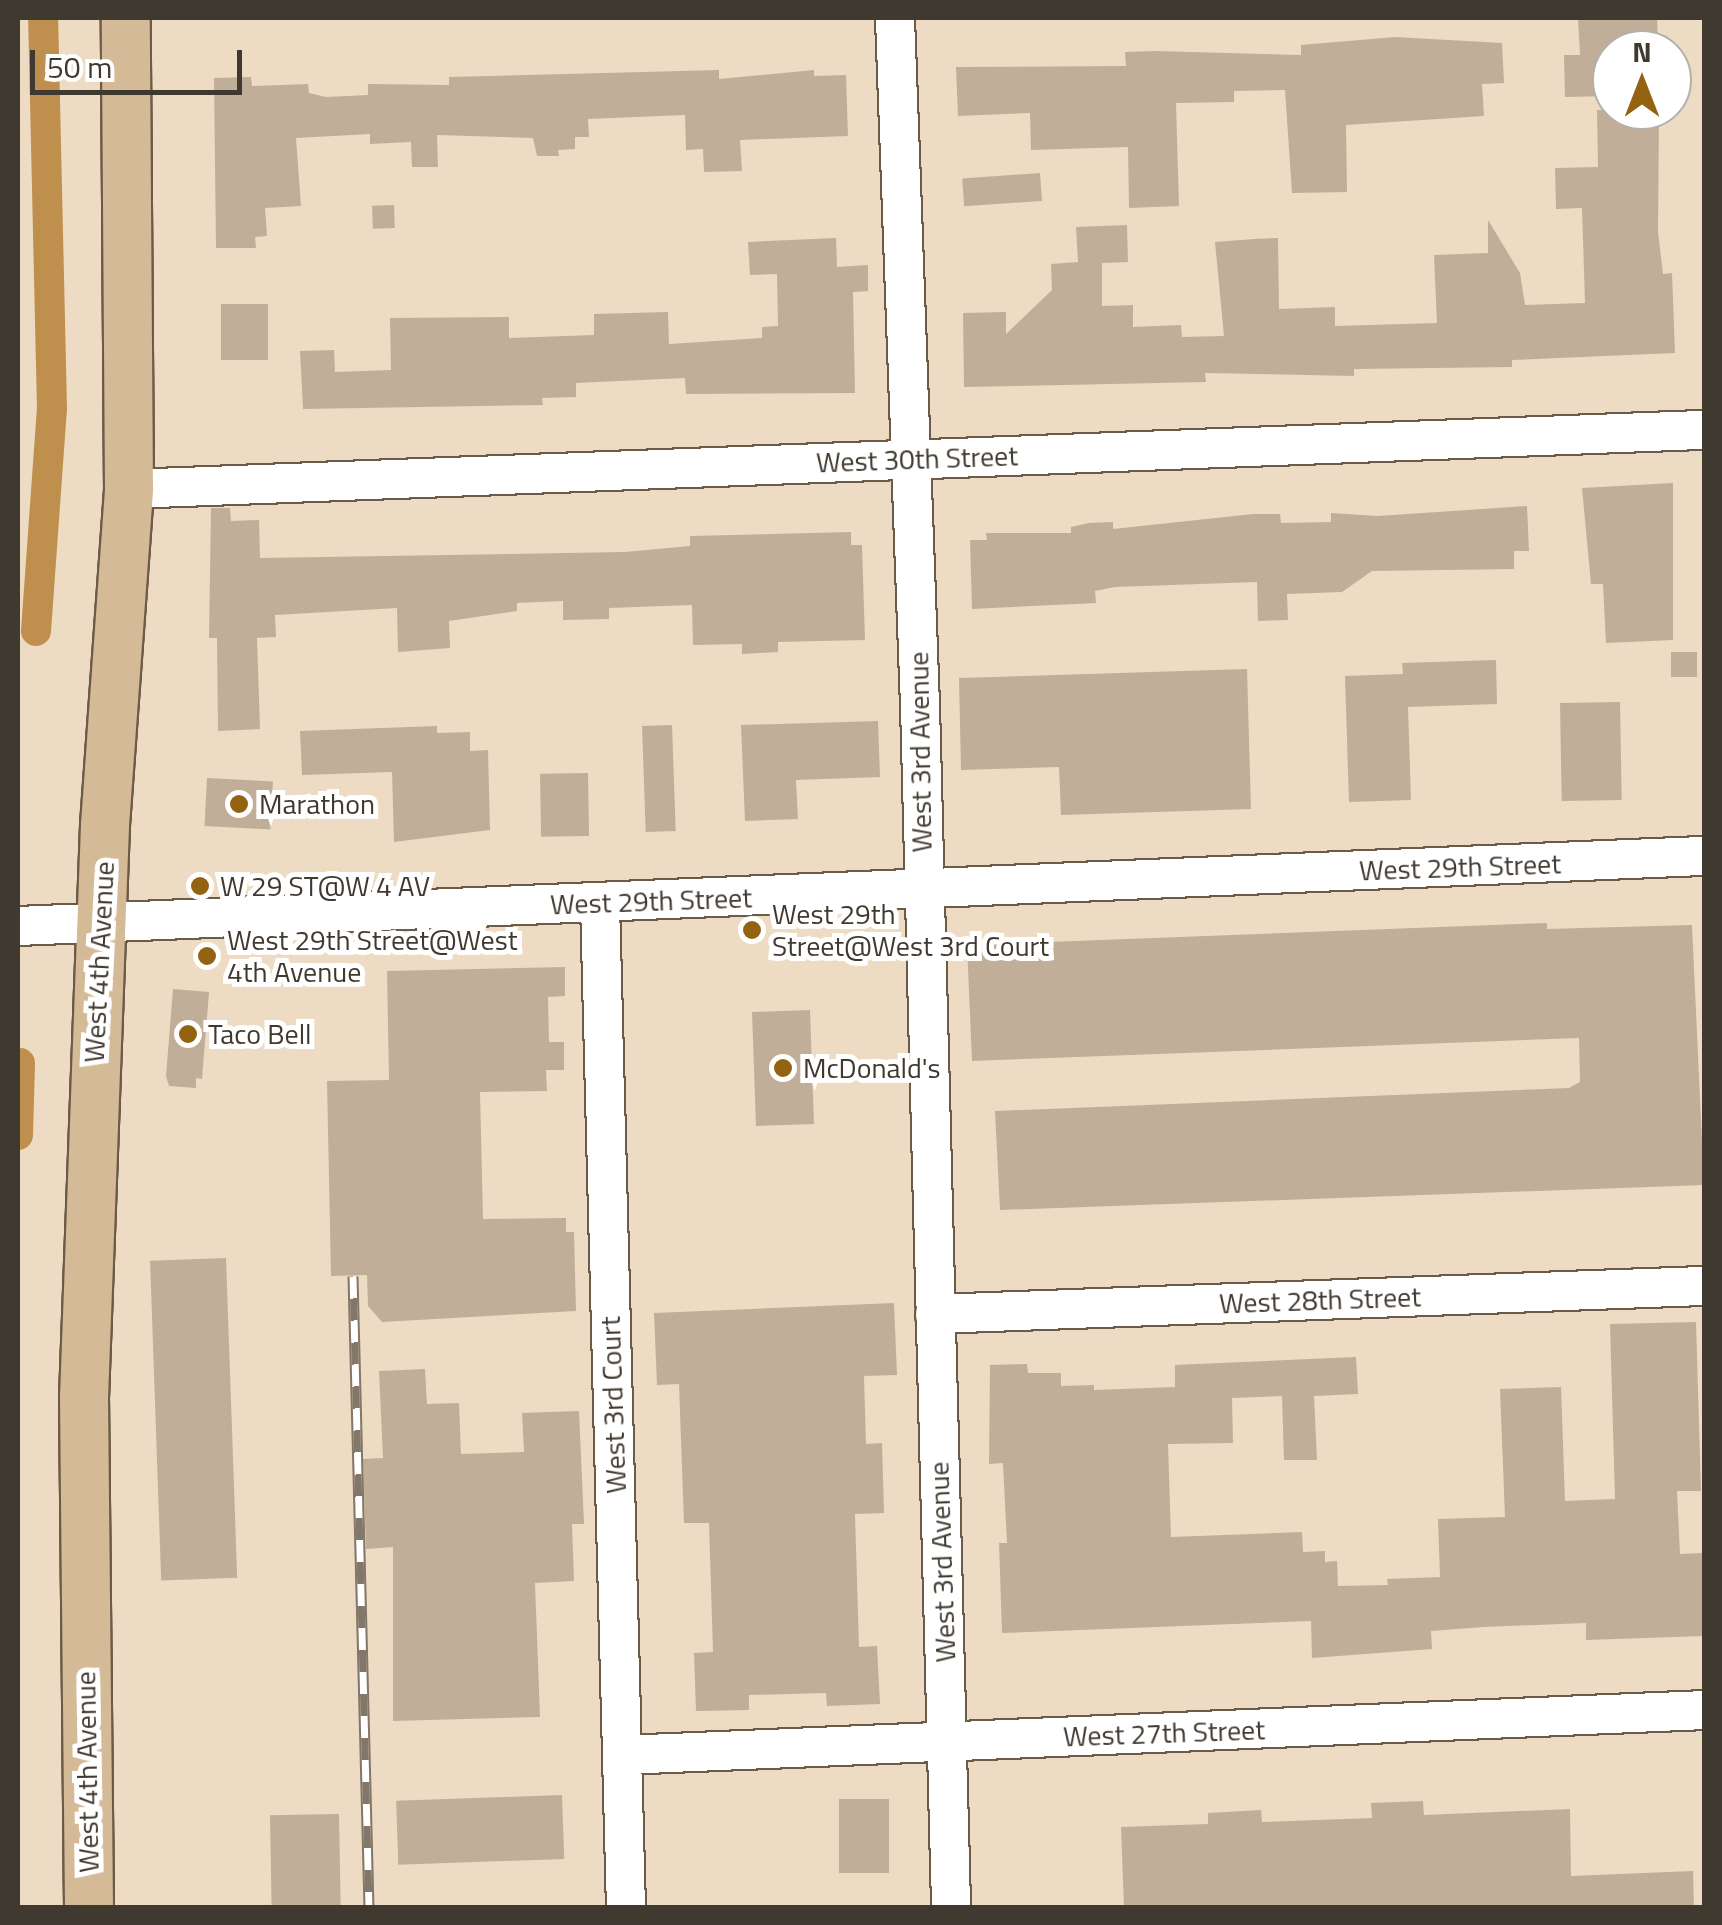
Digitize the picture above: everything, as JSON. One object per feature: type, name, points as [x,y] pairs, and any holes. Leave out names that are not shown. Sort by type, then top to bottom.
[{"type":"main road","name":"West 4th Avenue","points":[[89,1908],[84,1398],[101,924],[129,488],[126,18]]},
{"type":"street","points":[[126,18],[142,18]]},
{"type":"street","name":"West 3rd Avenue","points":[[894,18],[913,459],[951,1908]]},
{"type":"street","name":"West 30th Street","points":[[129,488],[1704,430]]},
{"type":"street","name":"West 29th Street","points":[[18,926],[1704,856]]},
{"type":"street","name":"West 3rd Court","points":[[600,903],[626,1908]]},
{"type":"street","name":"West 28th Street","points":[[935,1314],[1704,1286]]},
{"type":"street","name":"West 27th Street","points":[[622,1755],[1704,1710]]},
{"type":"building","points":[[1578,18],[1657,18],[1657,30],[1592,30],[1592,96],[1565,97],[1564,55],[1580,55]]},
{"type":"building","points":[[1395,37],[1502,43],[1504,83],[1482,84],[1484,116],[1346,125],[1347,192],[1292,193],[1285,90],[1234,91],[1234,102],[1176,103],[1179,206],[1129,208],[1128,147],[1031,150],[1030,113],[958,116],[956,67],[1126,66],[1125,52],[1301,55],[1301,45]]},
{"type":"building","points":[[719,70],[719,79],[814,70],[814,76],[846,75],[848,136],[740,140],[742,171],[704,172],[703,149],[686,150],[685,115],[588,119],[589,137],[575,137],[575,149],[558,150],[559,156],[537,156],[533,138],[437,135],[438,167],[412,167],[411,142],[370,144],[370,134],[296,138],[301,206],[265,208],[267,236],[255,237],[256,248],[216,248],[214,78],[251,77],[252,86],[308,84],[309,93],[326,97],[368,95],[368,84],[449,85],[449,77]]},
{"type":"building","points":[[1597,130],[1659,130],[1658,232],[1663,274],[1672,273],[1675,353],[1512,360],[1512,367],[1354,369],[1354,376],[1205,373],[1206,382],[964,387],[963,313],[1006,312],[1006,334],[1052,290],[1051,264],[1078,262],[1076,227],[1127,225],[1128,262],[1102,263],[1102,306],[1133,305],[1133,327],[1181,325],[1182,337],[1224,336],[1215,242],[1278,238],[1279,309],[1335,307],[1335,326],[1437,323],[1434,255],[1488,253],[1488,220],[1520,273],[1525,305],[1585,303],[1582,208],[1556,209],[1555,168],[1598,167]]},
{"type":"building","points":[[1040,173],[1042,201],[964,206],[962,178]]},
{"type":"building","points":[[394,205],[395,228],[373,229],[372,206]]},
{"type":"building","points":[[836,238],[837,267],[868,265],[868,291],[853,292],[855,393],[686,394],[685,378],[576,383],[576,397],[542,398],[543,405],[303,409],[300,351],[334,350],[335,372],[391,370],[390,318],[509,317],[509,338],[594,335],[594,314],[668,312],[669,344],[762,338],[762,327],[778,326],[777,274],[750,275],[748,242]]},
{"type":"building","points":[[221,304],[268,304],[268,360],[221,360]]},
{"type":"building","points":[[1673,483],[1673,640],[1606,643],[1603,584],[1591,584],[1582,488]]},
{"type":"building","points":[[1527,506],[1529,551],[1514,551],[1514,569],[1372,571],[1342,592],[1287,594],[1288,620],[1258,621],[1257,582],[1115,587],[1095,591],[1096,603],[972,609],[970,540],[987,540],[986,533],[1071,533],[1071,527],[1089,523],[1113,522],[1113,529],[1253,514],[1280,514],[1281,523],[1331,522],[1331,513],[1378,516]]},
{"type":"building","points":[[211,508],[230,508],[231,521],[259,520],[260,558],[625,552],[690,546],[690,536],[851,532],[851,545],[862,545],[865,640],[778,642],[778,652],[742,654],[742,644],[693,645],[692,605],[609,608],[609,619],[563,620],[563,601],[517,603],[517,611],[449,621],[450,648],[398,652],[397,608],[275,615],[276,637],[257,638],[260,729],[218,731],[217,638],[209,638]]},
{"type":"building","points":[[1671,652],[1697,652],[1697,677],[1671,677]]},
{"type":"building","points":[[1496,660],[1497,704],[1408,707],[1411,800],[1349,802],[1345,676],[1403,674],[1402,663]]},
{"type":"building","points":[[1247,669],[1251,809],[1061,815],[1059,767],[961,770],[959,678]]},
{"type":"building","points":[[1620,702],[1622,800],[1562,801],[1560,703]]},
{"type":"building","points":[[878,721],[880,777],[796,780],[798,819],[745,821],[741,725]]},
{"type":"building","points":[[672,725],[676,831],[646,832],[642,726]]},
{"type":"building","points":[[437,726],[437,733],[470,732],[470,751],[488,750],[490,830],[394,842],[392,772],[302,775],[300,731]]},
{"type":"building","points":[[588,773],[589,836],[541,837],[540,774]]},
{"type":"building","name":"Marathon","points":[[207,778],[273,781],[270,829],[204,826]]},
{"type":"building","points":[[1547,923],[1547,929],[1692,925],[1704,1185],[1000,1210],[995,1111],[1569,1088],[1580,1082],[1579,1038],[972,1061],[967,945]]},
{"type":"building","points":[[565,967],[565,996],[548,997],[549,1042],[564,1042],[564,1070],[546,1070],[547,1091],[480,1092],[483,1219],[566,1218],[566,1232],[574,1232],[576,1311],[382,1322],[368,1306],[367,1275],[331,1276],[327,1081],[389,1080],[387,971]]},
{"type":"building","name":"Taco Bell","points":[[173,989],[209,992],[202,1079],[196,1078],[196,1088],[169,1086],[166,1076]]},
{"type":"building","name":"McDonald's","points":[[810,1010],[814,1124],[756,1126],[752,1012]]},
{"type":"building","points":[[226,1258],[237,1578],[161,1580],[150,1261]]},
{"type":"building","points":[[894,1303],[897,1375],[864,1376],[866,1444],[882,1443],[884,1513],[855,1514],[859,1647],[877,1646],[880,1704],[827,1706],[826,1693],[749,1695],[749,1710],[696,1711],[694,1653],[713,1652],[709,1523],[684,1523],[679,1384],[657,1385],[654,1313]]},
{"type":"building","points":[[1696,1322],[1701,1491],[1677,1491],[1680,1554],[1704,1553],[1704,1636],[1586,1640],[1586,1623],[1483,1627],[1431,1631],[1432,1649],[1312,1658],[1311,1621],[1002,1633],[999,1543],[1007,1543],[1003,1463],[989,1464],[990,1365],[1027,1364],[1028,1373],[1061,1373],[1061,1386],[1094,1385],[1094,1390],[1175,1387],[1175,1365],[1356,1357],[1358,1394],[1314,1396],[1317,1460],[1284,1460],[1282,1396],[1232,1398],[1233,1443],[1168,1444],[1171,1537],[1302,1532],[1303,1552],[1325,1551],[1325,1562],[1337,1561],[1338,1586],[1388,1585],[1387,1579],[1440,1577],[1438,1519],[1505,1517],[1500,1389],[1561,1387],[1565,1501],[1615,1499],[1610,1324]]},
{"type":"building","points":[[425,1369],[427,1404],[459,1403],[461,1454],[524,1452],[522,1413],[579,1411],[584,1524],[572,1524],[574,1581],[535,1583],[540,1717],[393,1721],[393,1547],[366,1549],[363,1459],[383,1458],[379,1371]]},
{"type":"building","points":[[562,1795],[564,1859],[398,1865],[396,1801]]},
{"type":"building","points":[[839,1799],[889,1799],[889,1873],[839,1873]]},
{"type":"building","points":[[1423,1801],[1424,1815],[1570,1809],[1571,1876],[1693,1871],[1694,1908],[1124,1908],[1121,1827],[1208,1824],[1208,1813],[1261,1810],[1262,1822],[1372,1818],[1371,1803]]},
{"type":"building","points":[[339,1814],[341,1908],[272,1908],[270,1815]]},
{"type":"waterway","points":[[36,631],[52,409],[43,18]]},
{"type":"waterway","points":[[18,1135],[20,1063]]},
{"type":"railway","points":[[353,1276],[369,1908]]},
{"type":"place","name":"Marathon","points":[[239,804]]},
{"type":"place","name":"W 29 ST@W 4 AV","points":[[200,886]]},
{"type":"place","name":"West 29th Street@West 3rd Court","points":[[752,930]]},
{"type":"place","name":"West 29th Street@West 4th Avenue","points":[[207,956]]},
{"type":"place","name":"Taco Bell","points":[[188,1034]]},
{"type":"place","name":"McDonald's","points":[[783,1068]]}]
